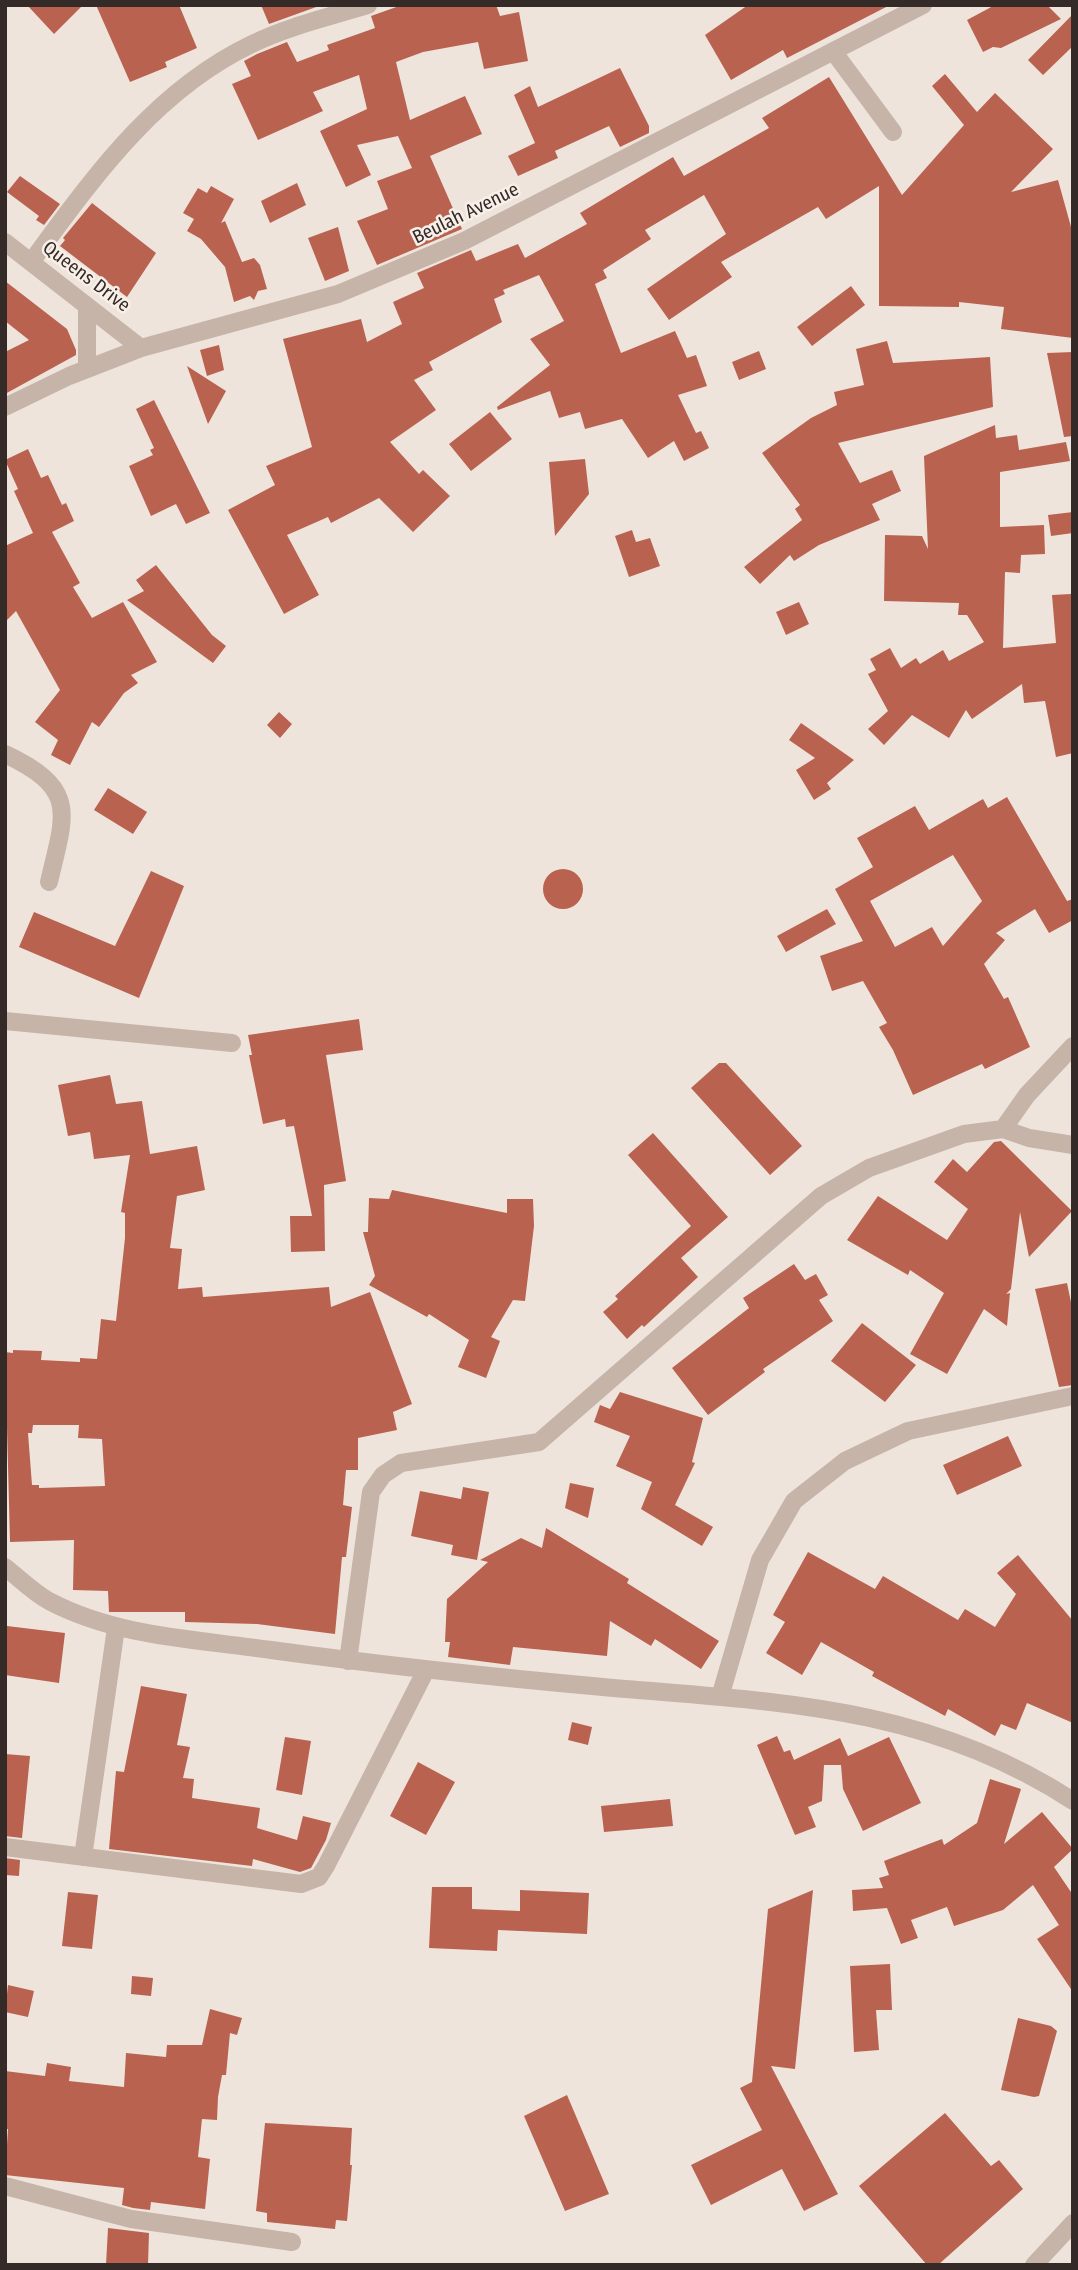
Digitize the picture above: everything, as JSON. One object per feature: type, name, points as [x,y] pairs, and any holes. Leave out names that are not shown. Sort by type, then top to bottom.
[{"type":"street","points":[[31,262],[113,153],[169,96],[251,44],[308,22],[368,5]]},
{"type":"street","name":"Beulah Avenue","points":[[5,407],[87,369],[141,348],[338,294],[464,241],[923,5]]},
{"type":"street","points":[[833,51],[893,132]]},
{"type":"street","name":"Queens Drive","points":[[5,242],[141,348]]},
{"type":"street","points":[[87,307],[87,369]]},
{"type":"street","points":[[5,754],[28,765],[49,781],[60,797],[64,816],[49,882]]},
{"type":"street","points":[[5,1021],[232,1043]]},
{"type":"street","points":[[1003,1129],[1027,1095],[1073,1046]]},
{"type":"street","points":[[348,1661],[371,1492],[383,1475],[401,1463],[539,1442],[821,1196],[869,1168],[913,1150],[964,1134],[1003,1129],[1029,1138],[1073,1145]]},
{"type":"street","points":[[720,1697],[760,1560],[794,1501],[845,1461],[908,1431],[1073,1396]]},
{"type":"street","points":[[5,1567],[47,1600],[116,1628],[426,1670],[720,1697],[862,1714],[942,1735],[1000,1759],[1073,1801]]},
{"type":"street","points":[[83,1857],[116,1628]]},
{"type":"street","points":[[5,1847],[301,1884],[311,1882],[326,1866],[426,1670]]},
{"type":"street","points":[[5,2186],[131,2219],[292,2242]]},
{"type":"street","points":[[1034,2265],[1073,2223]]},
{"type":"building","points":[[27,5],[83,5],[54,34]]},
{"type":"building","points":[[96,5],[179,5],[197,48],[165,62],[167,67],[130,82]]},
{"type":"building","points":[[261,5],[319,5],[319,6],[269,24]]},
{"type":"building","points":[[402,5],[496,5],[500,16],[519,12],[528,61],[484,69],[478,42],[423,52],[396,62],[410,120],[465,96],[482,134],[430,156],[462,229],[377,265],[357,221],[388,209],[377,181],[412,168],[398,136],[357,145],[371,175],[346,187],[320,131],[367,109],[359,75],[313,92],[323,111],[258,140],[232,84],[251,76],[244,61],[257,54],[287,42],[297,62],[329,50],[327,45],[375,28],[371,16]]},
{"type":"building","points":[[748,5],[890,5],[787,58],[783,50],[731,80],[705,35]]},
{"type":"building","points":[[995,5],[1047,5],[1061,19],[1001,48],[993,47],[983,52],[967,20]]},
{"type":"building","points":[[1073,14],[1073,46],[1043,75],[1028,60]]},
{"type":"building","points":[[620,68],[649,126],[649,133],[620,147],[609,126],[555,151],[558,158],[518,176],[508,156],[535,143],[514,95],[530,86],[538,107]]},
{"type":"building","points":[[945,74],[977,112],[995,93],[1053,149],[1011,192],[1058,180],[1073,234],[1073,338],[1001,329],[1004,307],[959,302],[959,307],[879,306],[879,186],[826,219],[818,207],[721,262],[732,277],[669,320],[647,289],[726,234],[704,195],[645,230],[651,239],[603,270],[607,278],[595,284],[621,353],[675,331],[687,358],[696,355],[707,386],[678,395],[696,433],[701,431],[709,448],[684,461],[674,441],[648,458],[622,419],[585,429],[580,412],[559,418],[550,391],[498,410],[497,407],[550,365],[530,339],[564,321],[539,275],[503,290],[505,294],[494,299],[502,322],[429,362],[433,370],[414,380],[436,410],[390,442],[419,474],[423,470],[450,496],[413,532],[379,498],[331,523],[328,517],[287,535],[319,595],[284,614],[228,510],[275,485],[266,466],[312,447],[283,339],[361,319],[367,342],[402,324],[393,302],[424,288],[417,273],[471,250],[476,261],[518,244],[525,258],[587,224],[580,213],[673,157],[684,176],[769,128],[762,118],[829,77],[902,195],[964,125],[932,86]]},
{"type":"building","points":[[20,176],[60,204],[44,225],[36,220],[39,216],[7,192]]},
{"type":"building","points":[[297,183],[306,205],[270,223],[261,201]]},
{"type":"building","points":[[211,186],[234,199],[221,223],[225,221],[242,262],[254,258],[260,265],[267,289],[258,291],[254,300],[250,296],[234,302],[225,267],[201,239],[187,231],[194,219],[183,213],[198,188],[207,193]]},
{"type":"building","points":[[92,203],[156,253],[127,297],[60,246],[65,240],[63,238]]},
{"type":"building","points":[[338,227],[349,271],[325,281],[308,238]]},
{"type":"building","points":[[5,281],[67,329],[76,355],[5,394],[5,352],[29,340],[5,321]]},
{"type":"building","points":[[851,286],[865,305],[812,346],[797,327]]},
{"type":"building","points":[[887,341],[893,363],[990,357],[993,407],[838,443],[860,483],[892,470],[901,491],[872,504],[880,520],[819,545],[794,561],[790,555],[760,584],[744,567],[802,520],[795,509],[800,505],[762,453],[811,418],[837,405],[834,392],[864,385],[856,349]]},
{"type":"building","points":[[219,345],[224,370],[207,376],[200,350]]},
{"type":"building","points":[[759,351],[766,369],[739,380],[732,362]]},
{"type":"building","points":[[1073,352],[1073,436],[1064,437],[1047,353]]},
{"type":"building","points":[[187,366],[226,391],[208,424]]},
{"type":"building","points":[[154,400],[210,513],[186,524],[176,504],[151,516],[129,466],[153,455],[150,450],[154,448],[136,409]]},
{"type":"building","points":[[490,412],[512,439],[471,471],[449,444]]},
{"type":"building","points":[[995,425],[996,438],[1017,435],[1019,450],[1066,442],[1070,461],[1000,472],[1000,527],[1044,525],[1045,554],[1021,555],[1020,573],[1005,572],[1003,648],[1056,643],[1052,595],[1071,594],[1073,753],[1056,757],[1045,701],[1024,703],[1022,684],[972,719],[966,710],[949,738],[912,715],[884,745],[868,729],[888,711],[868,674],[876,670],[870,659],[890,648],[901,668],[916,658],[920,664],[943,650],[949,661],[984,642],[967,615],[958,615],[959,603],[884,601],[885,535],[922,536],[928,549],[924,456]]},
{"type":"building","points":[[28,449],[41,478],[48,475],[62,505],[66,503],[74,521],[52,532],[80,583],[73,587],[92,618],[123,602],[157,662],[131,675],[138,683],[124,693],[99,727],[92,722],[70,765],[51,755],[58,740],[35,722],[60,690],[16,611],[5,622],[5,546],[33,533],[14,491],[18,489],[5,460]]},
{"type":"building","points":[[585,459],[589,494],[555,536],[549,462]]},
{"type":"building","points":[[1073,512],[1073,533],[1051,536],[1048,515]]},
{"type":"building","points":[[632,530],[636,542],[650,538],[660,566],[629,577],[615,536]]},
{"type":"building","points":[[156,565],[212,635],[226,646],[213,663],[127,600],[144,591],[136,580]]},
{"type":"building","points":[[799,602],[809,624],[786,635],[776,612]]},
{"type":"building","points":[[279,712],[292,724],[280,738],[267,725]]},
{"type":"building","points":[[801,723],[854,760],[827,783],[831,789],[814,800],[796,770],[815,758],[789,740]]},
{"type":"building","points":[[108,788],[147,812],[133,834],[94,810]]},
{"type":"building","points":[[1007,797],[1067,901],[1073,899],[1073,920],[1049,933],[1035,909],[996,933],[1005,940],[984,964],[1004,999],[1008,997],[1030,1047],[985,1069],[982,1064],[913,1095],[893,1050],[879,1027],[887,1023],[863,981],[832,991],[820,956],[863,941],[835,889],[873,867],[857,838],[915,806],[929,830],[983,799],[988,808]],"holes":[[[953,855],[982,901],[943,946],[932,927],[895,947],[870,901]]]},
{"type":"building","points":[[563,869],[571,870],[577,875],[582,881],[582,897],[577,903],[571,908],[563,909],[555,908],[549,903],[544,897],[543,889],[544,881],[549,875],[555,870]]},
{"type":"building","points":[[151,871],[184,886],[139,998],[19,947],[34,912],[115,946]]},
{"type":"building","points":[[827,909],[836,924],[786,952],[777,936]]},
{"type":"building","points":[[359,1019],[363,1050],[326,1055],[346,1181],[324,1185],[325,1251],[291,1252],[290,1216],[312,1216],[294,1126],[286,1127],[285,1119],[263,1124],[249,1055],[252,1055],[248,1035]]},
{"type":"building","points":[[719,1063],[726,1063],[802,1146],[770,1175],[691,1088]]},
{"type":"building","points":[[110,1075],[116,1104],[142,1101],[150,1154],[197,1146],[205,1190],[177,1196],[170,1248],[182,1249],[178,1289],[202,1287],[203,1297],[329,1287],[331,1307],[370,1292],[412,1404],[393,1412],[397,1430],[358,1438],[358,1470],[346,1470],[343,1505],[352,1507],[346,1557],[342,1557],[335,1634],[257,1624],[185,1622],[185,1612],[109,1612],[108,1591],[73,1590],[74,1540],[10,1542],[5,1352],[42,1351],[41,1360],[80,1362],[80,1358],[97,1359],[101,1319],[116,1321],[125,1238],[125,1213],[121,1212],[130,1155],[94,1159],[90,1132],[68,1136],[58,1085]],"holes":[[[33,1425],[79,1425],[78,1438],[102,1439],[105,1486],[39,1488],[39,1485],[32,1485],[28,1433],[32,1433]]]},
{"type":"building","points":[[653,1133],[728,1217],[681,1258],[698,1277],[644,1327],[642,1325],[627,1339],[603,1312],[618,1299],[615,1296],[691,1226],[628,1155]]},
{"type":"building","points":[[1001,1141],[1072,1211],[1029,1257],[1020,1212],[1011,1289],[1006,1294],[1010,1293],[1007,1326],[984,1309],[947,1374],[910,1354],[944,1293],[910,1270],[908,1275],[847,1240],[878,1196],[947,1240],[968,1209],[934,1182],[953,1159],[967,1172],[994,1142]]},
{"type":"building","points":[[392,1190],[507,1213],[507,1199],[533,1199],[534,1226],[525,1301],[513,1300],[491,1337],[500,1341],[486,1378],[458,1367],[469,1340],[429,1314],[427,1317],[369,1285],[375,1276],[363,1232],[368,1232],[369,1198],[389,1199]]},
{"type":"building","points":[[794,1264],[805,1280],[816,1274],[828,1295],[819,1300],[833,1321],[763,1369],[765,1372],[708,1415],[672,1368],[749,1308],[743,1298]]},
{"type":"building","points":[[1067,1283],[1073,1312],[1073,1385],[1059,1387],[1035,1289]]},
{"type":"building","points":[[862,1323],[916,1365],[885,1402],[831,1361]]},
{"type":"building","points":[[620,1392],[703,1418],[692,1462],[695,1463],[675,1505],[713,1527],[702,1546],[641,1509],[652,1482],[616,1466],[630,1436],[594,1422],[600,1405],[610,1409]]},
{"type":"building","points":[[1008,1436],[1022,1466],[957,1495],[943,1465]]},
{"type":"building","points":[[570,1483],[594,1488],[588,1518],[565,1508]]},
{"type":"building","points":[[463,1487],[489,1492],[477,1560],[451,1555],[453,1545],[411,1536],[420,1491],[461,1499]]},
{"type":"building","points":[[546,1528],[629,1579],[627,1583],[719,1641],[701,1669],[655,1639],[651,1646],[610,1621],[607,1656],[513,1647],[510,1665],[448,1657],[450,1642],[445,1642],[447,1599],[488,1562],[480,1560],[521,1538],[542,1548]]},
{"type":"building","points":[[808,1552],[875,1589],[883,1576],[958,1620],[965,1609],[995,1627],[1016,1594],[997,1573],[1018,1555],[1073,1621],[1073,1723],[1027,1703],[1016,1730],[1001,1724],[995,1736],[948,1709],[945,1716],[872,1676],[874,1672],[821,1642],[802,1675],[766,1653],[785,1622],[773,1615]]},
{"type":"building","points":[[7,1626],[65,1633],[59,1683],[5,1675]]},
{"type":"building","points":[[141,1686],[187,1694],[177,1745],[190,1747],[183,1778],[194,1779],[192,1798],[260,1808],[257,1828],[297,1840],[303,1816],[331,1823],[326,1840],[311,1868],[300,1872],[253,1859],[252,1866],[109,1849],[116,1771],[124,1772]]},
{"type":"building","points":[[572,1722],[592,1727],[588,1745],[568,1740]]},
{"type":"building","points":[[777,1736],[784,1752],[790,1750],[794,1760],[840,1738],[848,1756],[889,1737],[921,1803],[863,1831],[843,1789],[841,1765],[824,1765],[822,1801],[808,1807],[816,1827],[795,1835],[757,1745]]},
{"type":"building","points":[[285,1737],[311,1741],[302,1795],[276,1790]]},
{"type":"building","points":[[5,1754],[30,1756],[22,1838],[5,1836]]},
{"type":"building","points":[[418,1762],[455,1782],[426,1835],[390,1816]]},
{"type":"building","points":[[990,1779],[1021,1789],[1004,1844],[1042,1812],[1073,1849],[1054,1867],[1073,1895],[1073,1992],[1037,1939],[1059,1925],[1033,1885],[1003,1910],[954,1926],[947,1907],[911,1920],[918,1938],[901,1944],[887,1908],[853,1911],[852,1890],[883,1888],[879,1878],[889,1875],[884,1861],[942,1839],[944,1845],[977,1823]]},
{"type":"building","points":[[670,1799],[673,1826],[604,1832],[601,1806]]},
{"type":"building","points":[[5,1858],[20,1860],[19,1876],[5,1875]]},
{"type":"building","points":[[432,1887],[472,1887],[472,1909],[520,1911],[520,1890],[589,1893],[587,1934],[498,1930],[497,1951],[429,1948]]},
{"type":"building","points":[[813,1890],[795,2069],[771,2066],[838,2194],[804,2211],[782,2169],[711,2205],[691,2165],[762,2130],[740,2088],[752,2082],[768,1909]]},
{"type":"building","points":[[68,1892],[98,1895],[92,1949],[62,1946]]},
{"type":"building","points":[[890,1964],[892,2010],[876,2010],[879,2050],[854,2052],[850,1966]]},
{"type":"building","points":[[132,1976],[153,1978],[151,1996],[131,1994]]},
{"type":"building","points":[[8,1985],[34,1991],[28,2017],[5,2012]]},
{"type":"building","points":[[210,2009],[242,2018],[237,2035],[230,2033],[226,2075],[222,2075],[218,2097],[217,2120],[202,2119],[198,2157],[210,2159],[205,2209],[151,2202],[150,2210],[133,2208],[122,2205],[124,2188],[5,2175],[8,2129],[5,2129],[5,2071],[45,2076],[47,2063],[71,2067],[69,2081],[124,2087],[126,2053],[166,2057],[167,2045],[202,2045]]},
{"type":"building","points":[[1018,2018],[1051,2026],[1057,2031],[1039,2096],[1001,2090]]},
{"type":"building","points":[[567,2095],[609,2194],[565,2211],[524,2116]]},
{"type":"building","points":[[945,2113],[991,2166],[999,2160],[1023,2189],[938,2265],[927,2265],[859,2186]]},
{"type":"building","points":[[265,2123],[352,2128],[347,2221],[336,2220],[335,2229],[267,2222],[267,2213],[256,2211]]},
{"type":"building","points":[[108,2228],[149,2233],[148,2265],[106,2265]]}]
